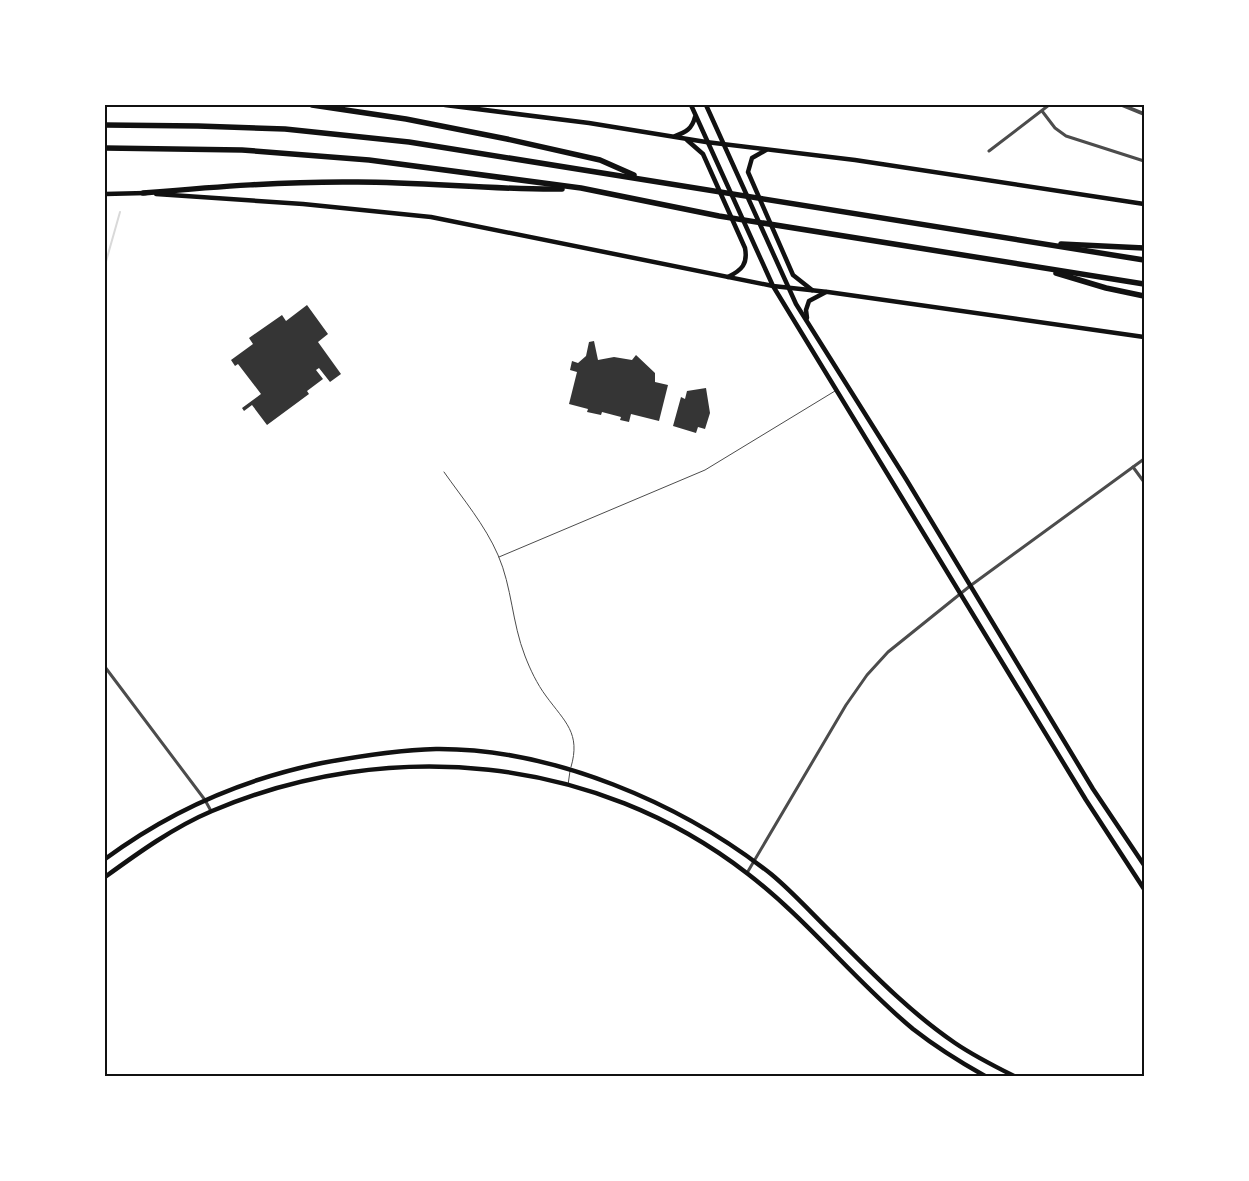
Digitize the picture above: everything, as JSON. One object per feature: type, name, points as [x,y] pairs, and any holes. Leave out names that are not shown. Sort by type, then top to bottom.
[{"type":"highway","points":[[312,105],[459,129],[600,160],[643,179]]},
{"type":"highway","points":[[105,125],[224,126],[359,136],[452,148],[1144,260]]},
{"type":"highway","points":[[105,148],[200,149],[326,156],[581,188],[719,216],[1144,284]]},
{"type":"highway","points":[[143,193],[234,185],[358,182],[518,190],[581,188]]},
{"type":"highway","points":[[1039,243],[1144,248]]},
{"type":"highway","points":[[1035,266],[1106,288],[1144,296]]},
{"type":"main road","points":[[445,105],[589,123],[706,142],[855,160],[1144,204]]},
{"type":"main road","points":[[691,105],[706,142],[773,286],[1029,708],[1144,889]]},
{"type":"main road","points":[[706,105],[788,288],[1096,794],[1144,865]]},
{"type":"main road","points":[[674,137],[687,132],[693,124],[695,115]]},
{"type":"main road","points":[[685,138],[703,154],[746,254],[745,265],[740,271],[727,278]]},
{"type":"main road","points":[[767,150],[752,158],[748,172],[793,275],[812,290]]},
{"type":"main road","points":[[105,194],[143,193],[303,204],[423,216],[773,286],[1144,336]]},
{"type":"main road","points":[[807,320],[806,310],[809,301],[828,292]]},
{"type":"main road","points":[[836,390],[846,385]]},
{"type":"main road","points":[[1029,708],[1040,701]]},
{"type":"main road","points":[[105,859],[145,830],[205,800],[302,768],[403,750],[440,749],[508,756],[570,769],[661,805],[724,840],[753,860],[774,877],[920,1017],[960,1046],[1014,1076]]},
{"type":"main road","points":[[105,877],[147,847],[211,811],[275,788],[339,773],[402,766],[484,768],[532,776],[568,785],[622,804],[658,819],[715,850],[787,905],[912,1028],[957,1061],[985,1076]]},
{"type":"main road","points":[[1086,800],[1096,794]]},
{"type":"street","points":[[989,151],[1049,105]]},
{"type":"street","points":[[1122,105],[1144,114]]},
{"type":"street","points":[[1042,111],[1056,128],[1066,136],[1144,161]]},
{"type":"street","points":[[747,873],[846,705],[867,675],[900,641],[959,594],[1144,459]]},
{"type":"street","points":[[1133,467],[1144,482]]},
{"type":"street","points":[[105,666],[205,800],[211,811]]},
{"type":"lane","points":[[499,557],[705,470],[836,390]]},
{"type":"lane","points":[[444,472],[488,536],[499,557],[516,629],[525,656],[545,696],[573,734],[574,755],[568,785]]},
{"type":"building","points":[[307,305],[328,334],[318,342],[341,374],[330,382],[319,368],[316,370],[323,379],[307,391],[309,394],[267,425],[252,405],[244,411],[242,408],[261,394],[238,364],[235,366],[231,360],[253,344],[249,338],[282,315],[286,321]]},
{"type":"building","points":[[594,341],[598,360],[614,357],[632,360],[636,355],[655,373],[655,382],[668,385],[659,421],[631,414],[629,422],[620,420],[621,417],[602,412],[601,415],[587,412],[588,409],[569,404],[577,372],[570,370],[572,361],[578,363],[586,356],[589,342]]},
{"type":"building","points":[[706,388],[710,413],[705,429],[698,427],[696,433],[673,426],[681,397],[685,399],[687,391]]},
{"type":"waterway","points":[[105,265],[120,212]]}]
